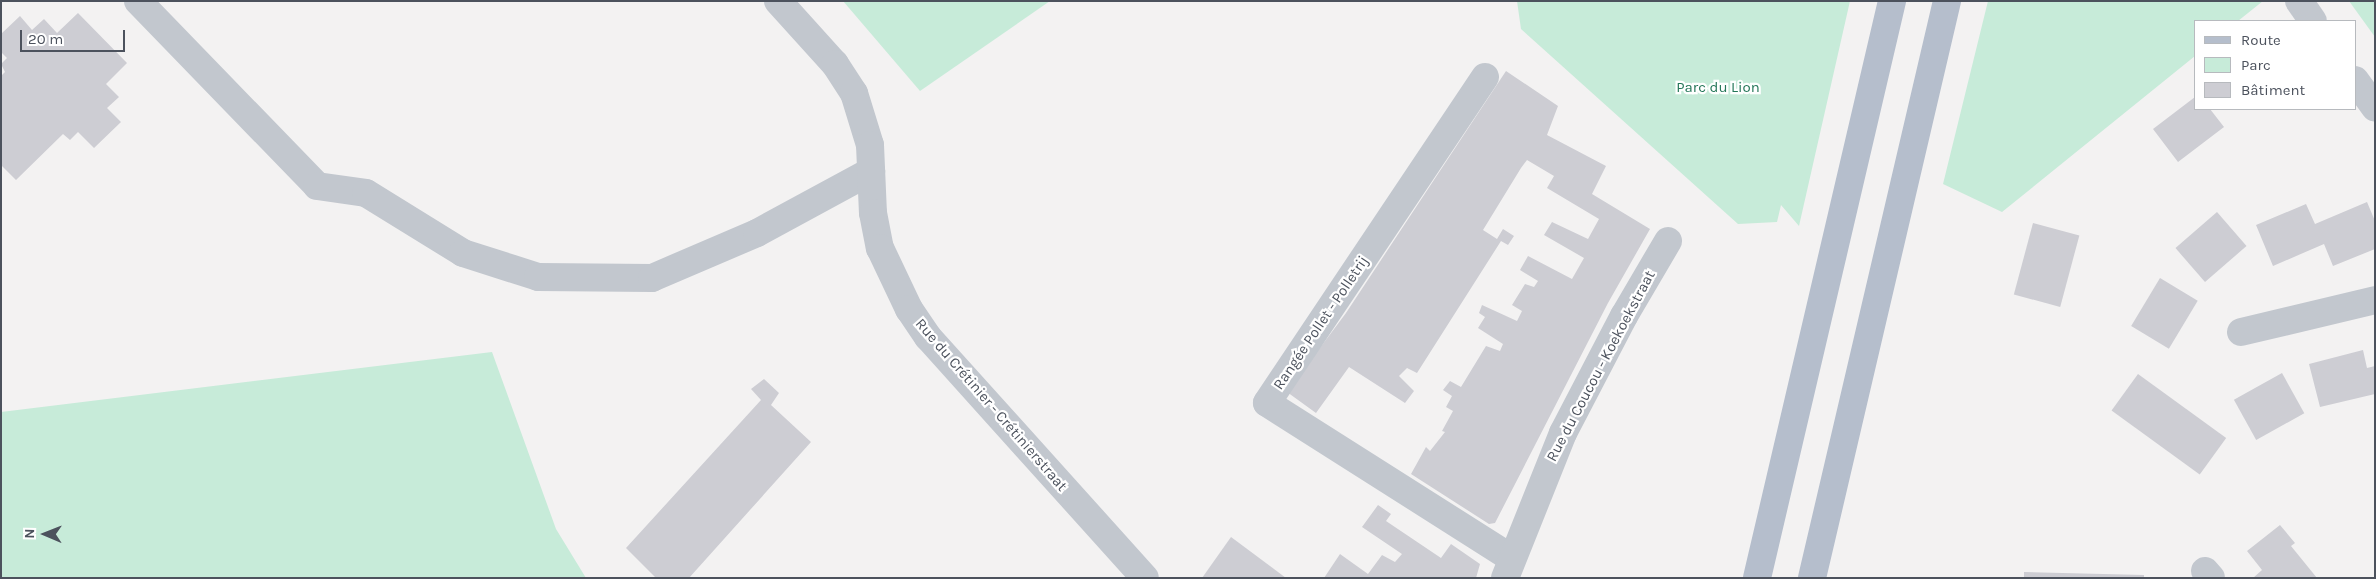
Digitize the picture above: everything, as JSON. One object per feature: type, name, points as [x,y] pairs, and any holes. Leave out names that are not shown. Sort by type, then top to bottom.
[{"type":"main road","points":[[1757,578],[1892,1]]},
{"type":"main road","points":[[1812,578],[1947,1]]},
{"type":"street","points":[[138,1],[317,186],[366,193],[463,253],[538,277],[652,278],[757,233],[872,171]]},
{"type":"street","name":"Rue du Crétinier - Crétinierstraat","points":[[778,1],[846,78],[861,110],[870,145],[873,213],[880,248],[902,297],[919,324],[1146,578]]},
{"type":"street","points":[[2299,1],[2312,20]]},
{"type":"street","name":"Rangée Pollet - Polletrij","points":[[1485,77],[1266,403],[1508,568]]},
{"type":"street","points":[[2356,81],[2375,108]]},
{"type":"street","name":"Rue du Coucou - Koekoekstraat","points":[[1508,568],[1562,433],[1624,316],[1668,241]]},
{"type":"street","points":[[2241,332],[2375,300]]},
{"type":"green space","points":[[843,1],[1050,1],[920,91]]},
{"type":"green space","name":"Parc du Lion","points":[[1517,1],[1850,1],[1799,226],[1781,205],[1777,222],[1738,224],[1521,29]]},
{"type":"green space","points":[[1988,1],[2263,1],[2239,20],[2194,20],[2194,57],[2002,212],[1943,184]]},
{"type":"green space","points":[[2349,1],[2375,1],[2375,37]]},
{"type":"green space","points":[[492,352],[556,529],[586,578],[1,578],[1,412]]},
{"type":"building","points":[[78,13],[127,63],[106,84],[119,97],[107,108],[121,122],[94,148],[78,132],[70,140],[63,134],[16,180],[1,165],[1,76],[5,72],[1,64],[7,58],[1,52],[1,34],[20,16],[32,30],[44,19],[57,33]]},
{"type":"building","points":[[1506,71],[1558,106],[1547,135],[1606,166],[1592,194],[1650,229],[1608,303],[1495,523],[1489,524],[1411,474],[1426,447],[1430,451],[1445,432],[1442,431],[1453,411],[1446,407],[1452,396],[1443,390],[1450,381],[1461,387],[1486,346],[1500,351],[1503,344],[1478,328],[1485,317],[1479,313],[1482,305],[1517,321],[1522,311],[1512,305],[1525,284],[1534,287],[1538,281],[1520,270],[1528,256],[1572,279],[1584,258],[1544,235],[1552,222],[1588,239],[1599,219],[1547,188],[1554,176],[1527,160],[1521,168],[1483,230],[1497,239],[1503,229],[1514,236],[1508,245],[1501,241],[1417,373],[1407,368],[1399,376],[1414,391],[1405,403],[1349,367],[1316,413],[1287,392],[1346,313]]},
{"type":"building","points":[[2194,98],[2194,110],[2211,110],[2224,127],[2178,162],[2153,129]]},
{"type":"building","points":[[2367,202],[2375,221],[2375,249],[2333,266],[2324,244],[2273,266],[2256,225],[2306,204],[2315,224]]},
{"type":"building","points":[[2217,212],[2247,246],[2205,282],[2175,248]]},
{"type":"building","points":[[2033,223],[2079,235],[2060,307],[2014,294]]},
{"type":"building","points":[[2160,278],[2198,301],[2169,349],[2131,326]]},
{"type":"building","points":[[2363,350],[2367,368],[2375,366],[2375,394],[2320,407],[2309,364]]},
{"type":"building","points":[[2282,373],[2304,413],[2256,440],[2234,400]]},
{"type":"building","points":[[2138,374],[2226,438],[2200,474],[2112,410]]},
{"type":"building","points":[[764,379],[779,393],[771,405],[811,442],[689,578],[656,578],[626,548],[761,400],[751,389]]},
{"type":"building","points":[[1378,505],[1391,514],[1386,521],[1441,558],[1451,544],[1480,564],[1476,578],[1324,578],[1340,554],[1368,574],[1382,555],[1395,562],[1402,554],[1362,527]]},
{"type":"building","points":[[2280,525],[2295,543],[2291,546],[2317,578],[2253,578],[2262,570],[2247,551]]},
{"type":"building","points":[[1231,537],[1286,578],[1202,578]]},
{"type":"building","points":[[2024,572],[2144,575],[2144,578],[2024,578]]}]
